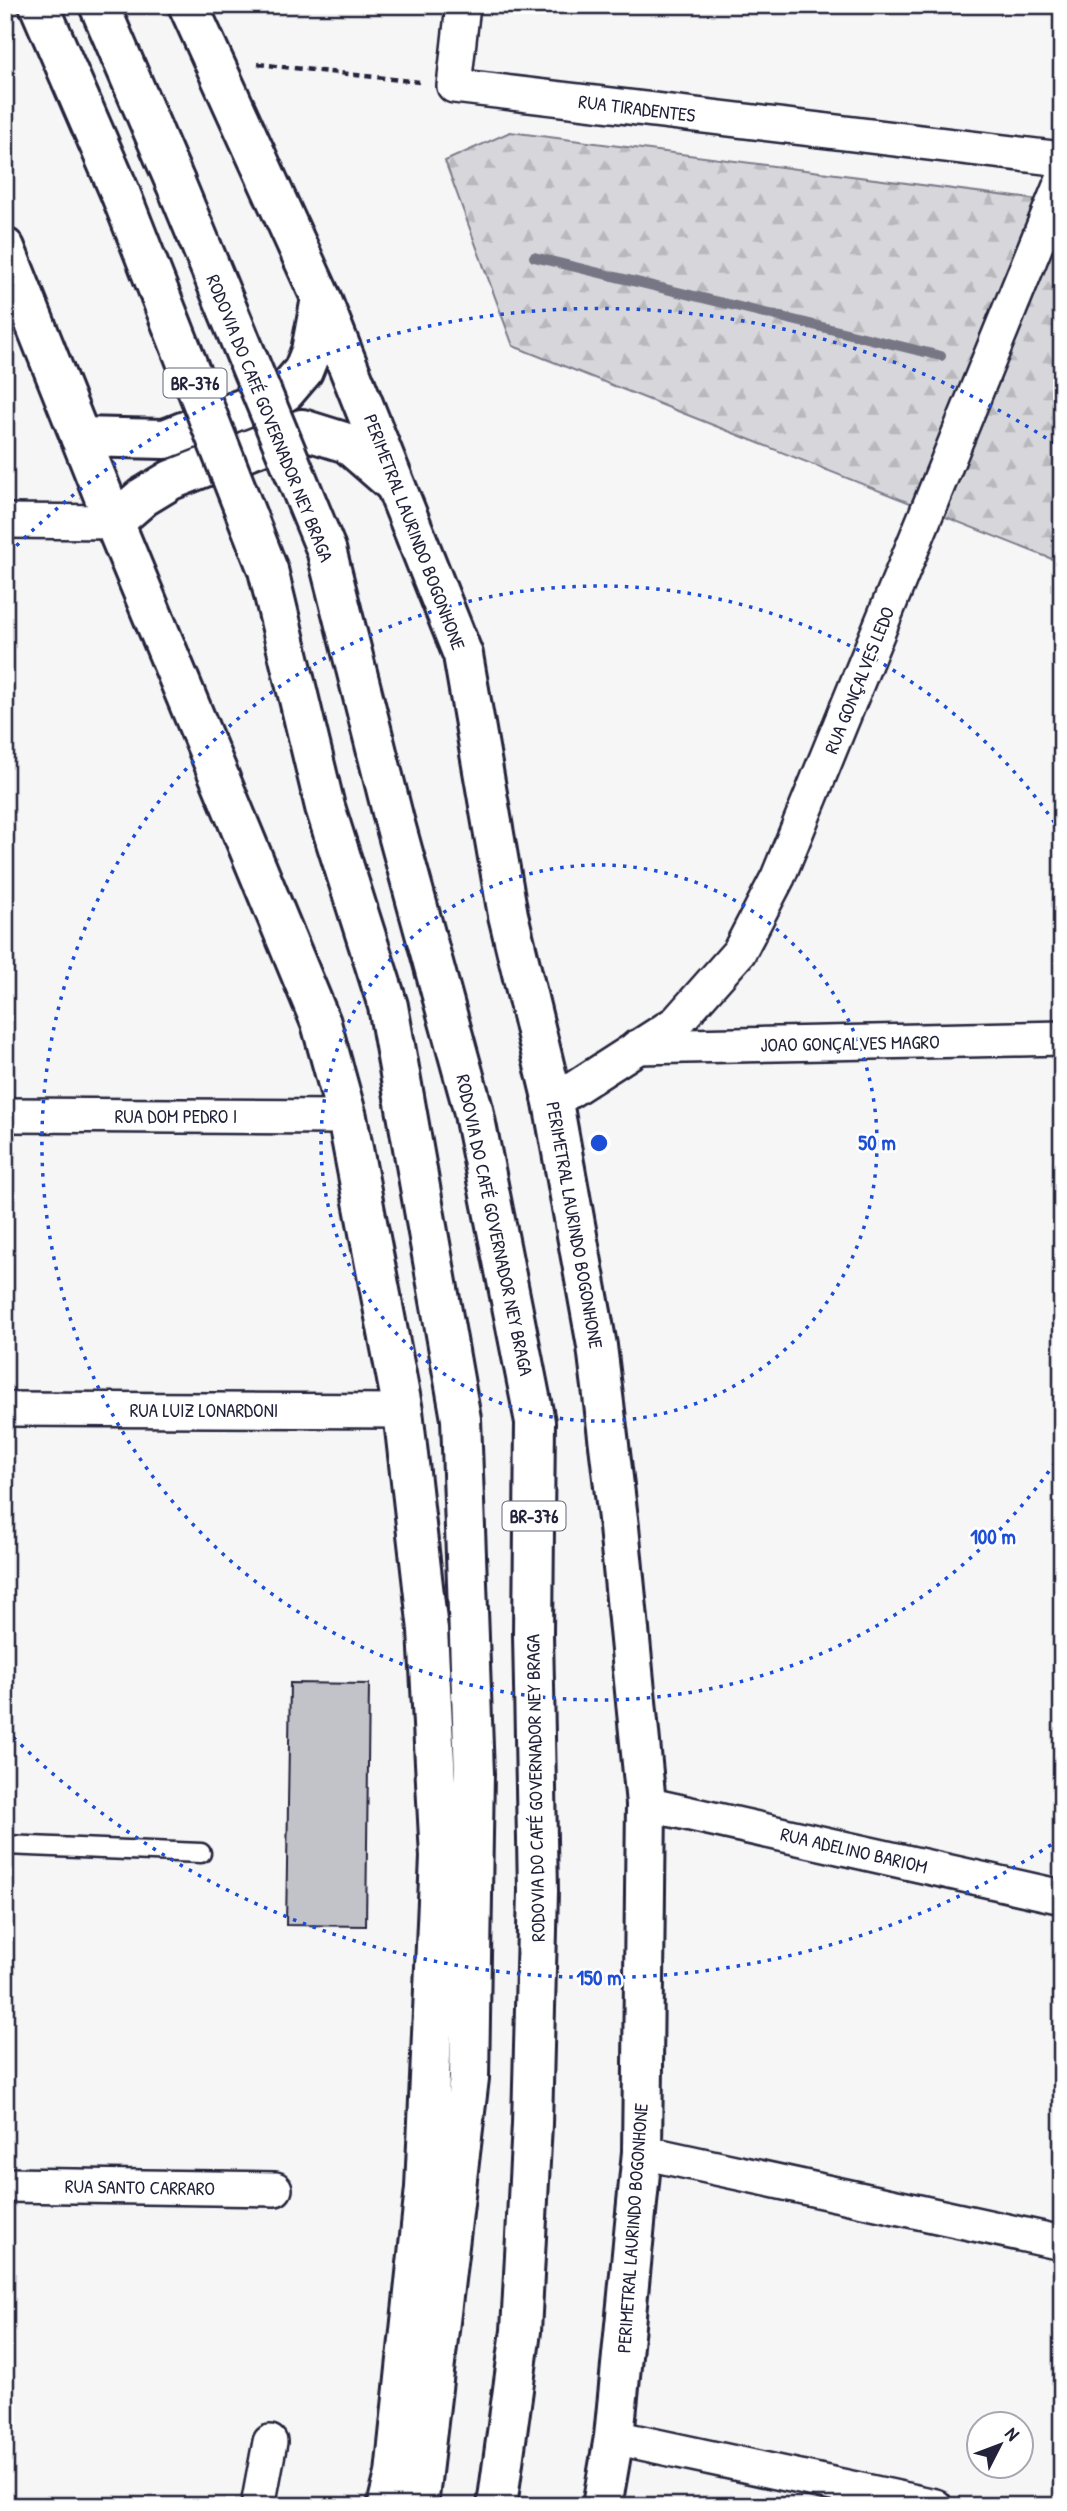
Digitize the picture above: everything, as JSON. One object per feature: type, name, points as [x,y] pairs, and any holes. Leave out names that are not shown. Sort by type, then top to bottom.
[{"type":"main road","name":"BR-376","points":[[39,5],[121,195],[268,570],[325,807],[388,1006],[461,1419],[474,1774],[469,2078],[418,2506]]},
{"type":"main road","name":"RODOVIA DO CAFÉ GOVERNADOR NEY BRAGA","points":[[99,5],[326,549],[394,820],[473,1108],[535,1422],[533,1634],[538,1891],[532,2124],[521,2331],[497,2506]]},
{"type":"main road","name":"PERIMETRAL LAURINDO BOGONHONE","points":[[188,5],[321,298],[400,490],[463,655],[508,915],[553,1102],[597,1346],[619,1527],[646,1804],[642,2152],[614,2437],[602,2506]]},
{"type":"main road","points":[[5,248],[114,522],[321,1023],[347,1117],[403,1411],[428,1630],[440,1857],[425,2188],[395,2474],[387,2506]]},
{"type":"main road","points":[[80,437],[165,439],[285,392],[303,371],[311,351],[321,298]]},
{"type":"main road","points":[[114,522],[144,497],[171,480],[302,429],[347,443],[400,490]]},
{"type":"street","points":[[454,86],[463,5]]},
{"type":"street","name":"RUA TIRADENTES","points":[[454,86],[1062,159]]},
{"type":"street","name":"RUA GONÇALVES LEDO","points":[[553,1102],[677,1021],[739,952],[778,877],[1062,181]]},
{"type":"street","points":[[5,521],[114,522]]},
{"type":"street","name":"JOAO GONÇALVES MAGRO","points":[[638,1047],[1062,1038]]},
{"type":"street","points":[[5,1127],[6,1115]]},
{"type":"street","name":"RUA DOM PEDRO I","points":[[6,1115],[347,1117]]},
{"type":"street","name":"RUA LUIZ LONARDONI","points":[[5,1409],[403,1411]]},
{"type":"street","name":"RUA ADELINO BARIOM","points":[[646,1804],[1062,1897]]},
{"type":"street","points":[[642,2152],[1062,2243]]},
{"type":"street","name":"RUA SANTO CARRARO","points":[[5,2185],[275,2189]]},
{"type":"street","points":[[614,2437],[935,2506]]},
{"type":"street","points":[[258,2506],[270,2442]]},
{"type":"lane","points":[[5,1845],[201,1853]]},
{"type":"path","points":[[212,58],[454,86]]},
{"type":"green space","points":[[510,132],[1062,203],[1062,563],[513,346],[445,161]]},
{"type":"building","points":[[290,1683],[369,1684],[366,1926],[286,1925]]},
{"type":"waterway","points":[[534,257],[941,356]]}]
